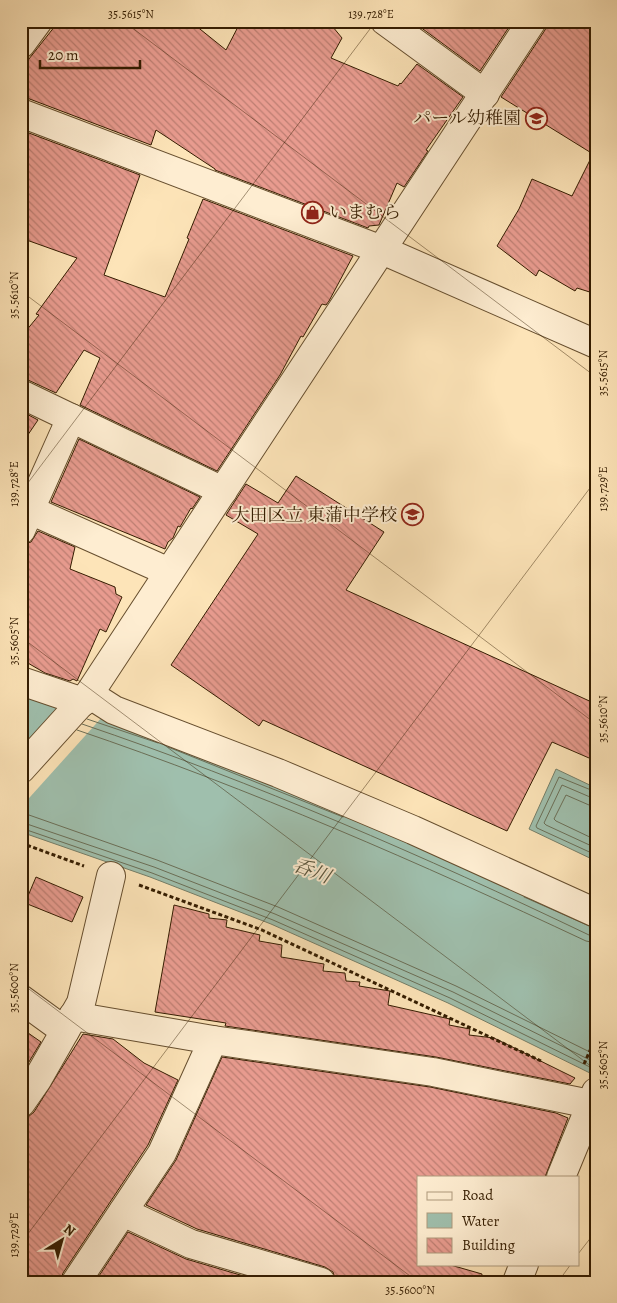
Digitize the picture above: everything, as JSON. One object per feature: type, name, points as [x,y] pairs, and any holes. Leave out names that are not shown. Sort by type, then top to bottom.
[{"type":"street","points":[[21,44],[38,21]]},
{"type":"street","points":[[385,21],[484,94]]},
{"type":"street","points":[[21,769],[85,700],[532,21]]},
{"type":"street","points":[[21,113],[382,250],[596,344]]},
{"type":"street","points":[[21,394],[223,491]]},
{"type":"street","points":[[71,418],[24,515],[169,572]]},
{"type":"street","points":[[21,680],[114,710],[287,777],[413,830],[596,913]]},
{"type":"street","points":[[21,1103],[81,1003],[111,876]]},
{"type":"street","points":[[21,998],[69,1024],[213,1040],[433,1072],[593,1098],[561,1176]]},
{"type":"street","points":[[76,1282],[162,1153],[213,1040]]},
{"type":"street","points":[[123,1212],[191,1244],[321,1282]]},
{"type":"street","points":[[517,1282],[523,1266]]},
{"type":"path","points":[[21,843],[167,894],[262,930],[550,1065]]},
{"type":"path","points":[[581,1070],[596,1037]]},
{"type":"water","name":"呑川","points":[[21,690],[161,739],[375,824],[596,925],[596,1076],[448,1003],[271,924],[150,877],[21,832]]},
{"type":"water","points":[[556,769],[596,788],[596,861],[529,829]]},
{"type":"pier","points":[[65,703],[103,716],[21,807],[21,752]]},
{"type":"building","points":[[59,21],[190,21],[226,50],[241,21],[328,21],[342,38],[331,58],[398,86],[417,64],[463,97],[426,150],[428,151],[404,187],[397,183],[379,225],[369,226],[368,228],[215,170],[156,130],[151,145],[27,98],[21,98],[21,69]]},
{"type":"building","points":[[412,21],[513,21],[480,71]]},
{"type":"building","points":[[548,21],[596,21],[596,294],[577,288],[575,291],[539,270],[536,276],[497,246],[519,209],[532,179],[572,196],[593,154],[501,97],[545,30]]},
{"type":"building","points":[[21,130],[140,175],[104,275],[165,297],[203,199],[353,256],[329,301],[326,305],[322,304],[303,337],[301,336],[280,375],[217,471],[80,405],[100,358],[84,350],[56,393],[28,380],[21,379],[21,337],[39,315],[36,314],[77,258],[21,238]]},
{"type":"building","points":[[21,411],[38,420],[21,445]]},
{"type":"building","points":[[79,439],[200,497],[180,527],[178,526],[173,538],[168,542],[165,549],[51,502]]},
{"type":"building","points":[[296,476],[384,532],[346,590],[596,704],[596,761],[552,742],[507,831],[263,720],[259,726],[171,665],[258,534],[226,515],[246,484],[278,503]]},
{"type":"building","points":[[38,531],[75,547],[70,569],[115,587],[116,594],[122,597],[106,632],[100,629],[77,681],[73,679],[70,681],[45,673],[21,659],[21,545],[31,542]]},
{"type":"building","points":[[36,877],[83,897],[72,922],[25,903]]},
{"type":"building","points":[[174,905],[209,914],[209,918],[227,920],[226,927],[260,935],[259,941],[282,945],[281,957],[324,964],[323,971],[345,973],[346,981],[360,982],[359,986],[390,991],[388,1005],[450,1019],[449,1025],[470,1029],[469,1035],[494,1038],[575,1078],[570,1084],[436,1057],[225,1026],[226,1023],[155,1012]]},
{"type":"building","points":[[21,1028],[41,1042],[21,1075]]},
{"type":"building","points":[[83,1034],[113,1039],[144,1063],[178,1080],[148,1145],[63,1273],[60,1282],[21,1282],[21,1118],[28,1117],[34,1112]]},
{"type":"building","points":[[222,1057],[430,1087],[556,1113],[568,1118],[545,1176],[417,1176],[417,1266],[454,1266],[482,1274],[481,1282],[336,1282],[333,1272],[325,1267],[197,1229],[146,1205],[176,1160]]},
{"type":"building","points":[[128,1232],[186,1259],[264,1282],[95,1282]]},
{"type":"place","name":"パール幼稚園","points":[[537,118]]},
{"type":"place","name":"いまむら","points":[[313,212]]},
{"type":"place","name":"大田区立 東蒲中学校","points":[[413,515]]}]
